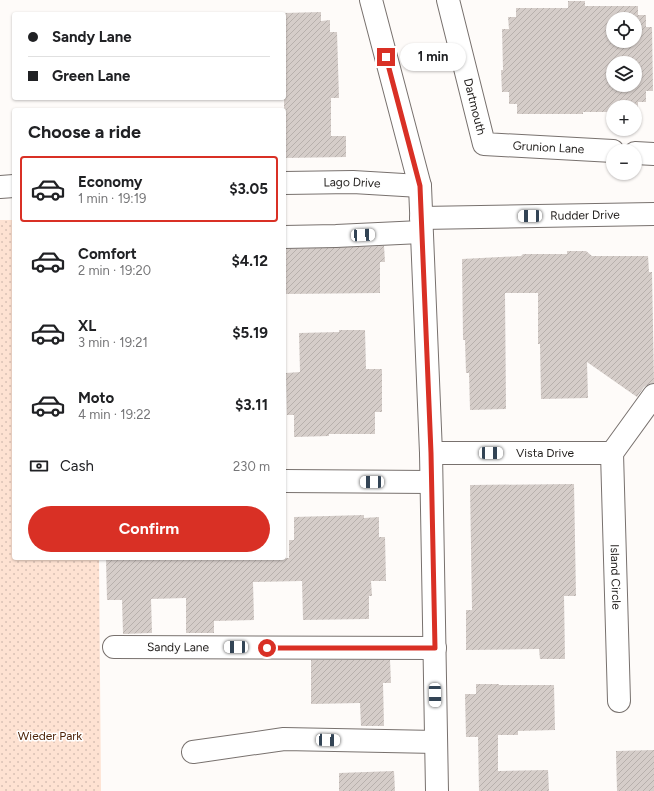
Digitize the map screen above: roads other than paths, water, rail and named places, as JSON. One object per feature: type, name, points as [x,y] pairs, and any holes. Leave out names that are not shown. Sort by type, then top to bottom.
[{"type":"street","points":[[371,0],[420,186],[431,453],[437,791]]},
{"type":"street","name":"Dartmouth","points":[[448,0],[484,144]]},
{"type":"street","name":"Grunion Lane","points":[[484,144],[606,152]]},
{"type":"street","points":[[642,153],[654,154]]},
{"type":"street","name":"Lago Drive","points":[[286,183],[353,182],[420,186]]},
{"type":"street","points":[[0,186],[12,186]]},
{"type":"street","name":"Rudder Drive","points":[[286,237],[336,236],[421,225],[654,214]]},
{"type":"street","points":[[612,453],[654,395]]},
{"type":"street","name":"Vista Drive","points":[[431,453],[612,453]]},
{"type":"street","name":"Island Circle","points":[[612,453],[619,701]]},
{"type":"street","points":[[286,481],[431,482]]},
{"type":"street","name":"Sandy Lane","points":[[114,647],[435,648]]},
{"type":"street","points":[[193,752],[284,739],[436,742]]},
{"type":"park label","name":"Wieder Park","points":[[50,736]]}]
